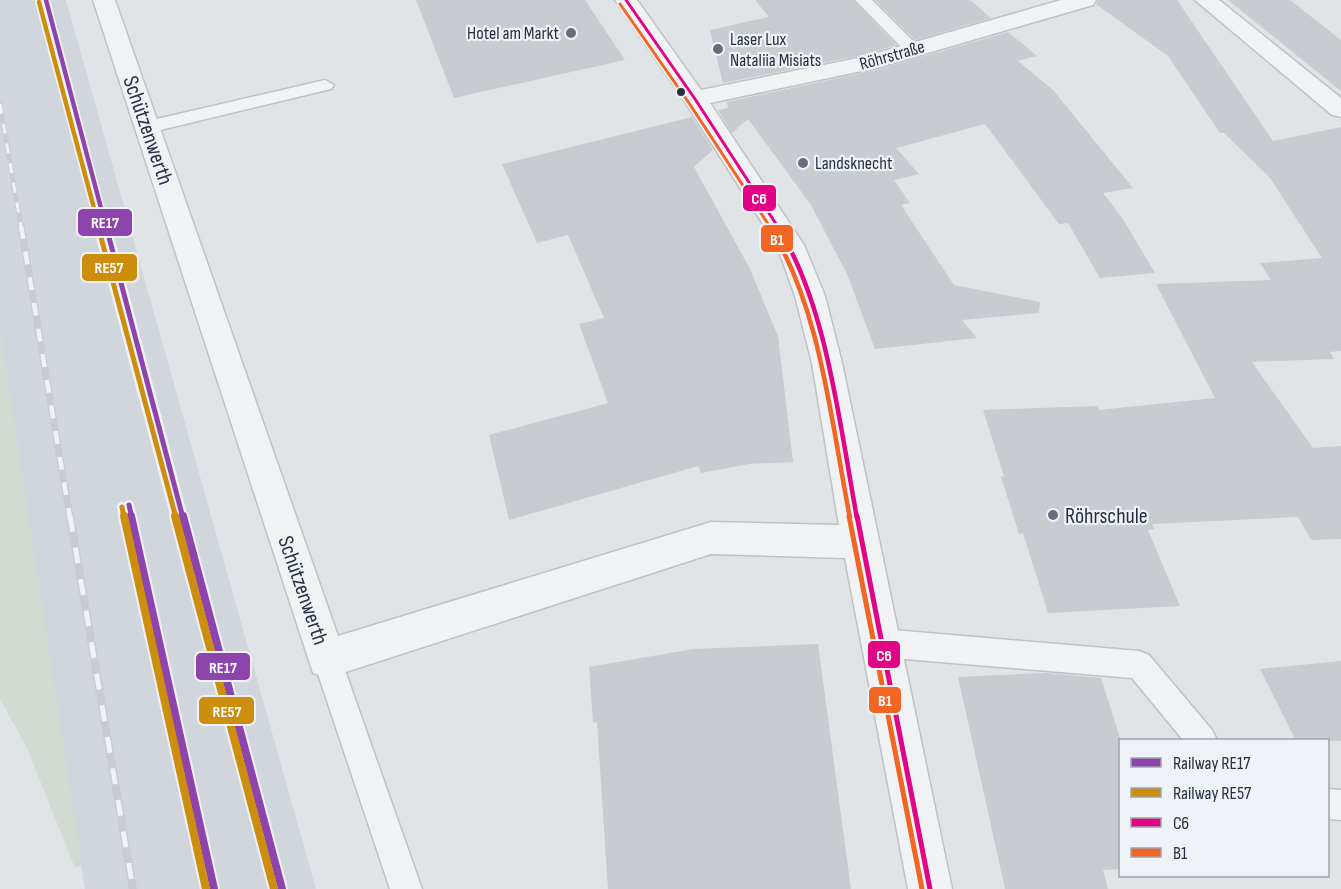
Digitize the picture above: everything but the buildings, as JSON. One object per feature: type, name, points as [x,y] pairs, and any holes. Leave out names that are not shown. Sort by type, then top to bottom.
[{"type":"street","name":"Schützenwerth","points":[[104,0],[327,659],[711,538],[860,542]]},
{"type":"street","points":[[626,0],[695,99],[790,245],[810,296],[827,363],[860,542],[930,889]]},
{"type":"street","name":"Röhrstraße","points":[[695,99],[868,63],[1085,0]]},
{"type":"street","points":[[1206,0],[1341,110]]},
{"type":"lane","points":[[863,0],[912,49]]},
{"type":"lane","points":[[148,127],[325,85]]},
{"type":"lane","points":[[881,643],[1139,665],[1201,739]]},
{"type":"lane","points":[[327,659],[406,889]]},
{"type":"shaded area","points":[[0,0],[66,0],[316,889],[85,889],[0,331]]},
{"type":"shaded area","points":[[0,331],[82,865],[75,868],[27,748],[0,699]]},
{"type":"railway","points":[[0,104],[21,227]]},
{"type":"railway","points":[[21,226],[70,518]]},
{"type":"railway","points":[[70,516],[133,889]]},
{"type":"rail line","name":"RE17","points":[[46,0],[282,889]]},
{"type":"rail line","name":"RE57","points":[[39,2],[274,889]]},
{"type":"rail line","name":"RE17","points":[[129,505],[214,889]]},
{"type":"rail line","name":"RE57","points":[[122,507],[206,889]]},
{"type":"transit line","name":"C6","points":[[626,0],[695,99],[790,245],[810,296],[827,363],[930,889]]},
{"type":"transit line","name":"B1","points":[[620,4],[689,103],[783,248],[803,298],[820,365],[922,889]]},
{"type":"place","name":"Hotel am Markt","points":[[571,33]]},
{"type":"place","name":"Laser Lux Nataliia Misiats","points":[[718,49]]},
{"type":"place","name":"Landsknecht","points":[[803,163]]},
{"type":"place","name":"Röhrschule","points":[[1053,515]]}]
